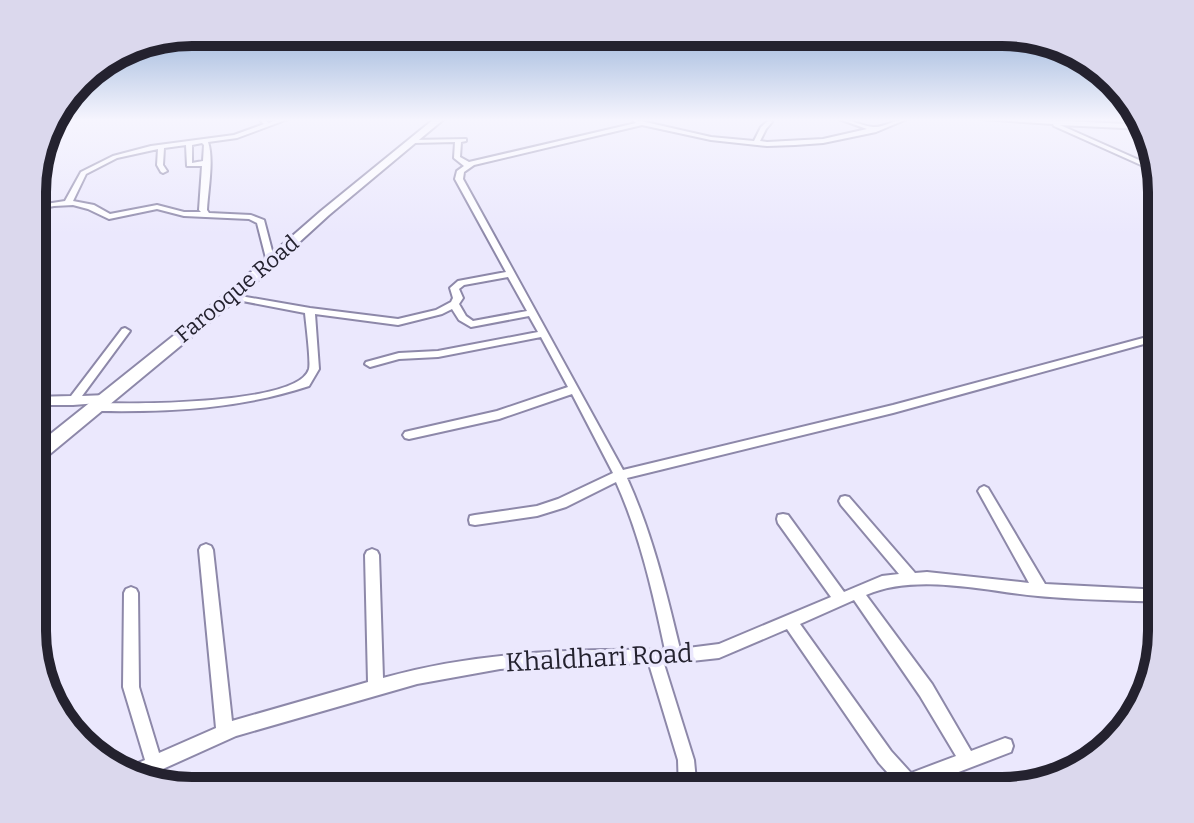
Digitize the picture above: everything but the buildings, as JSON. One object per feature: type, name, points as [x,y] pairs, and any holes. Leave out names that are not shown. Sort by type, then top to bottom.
[{"type":"main road","name":"Farooque Road","points":[[46,448],[232,296],[394,157]]},
{"type":"street","points":[[69,201],[83,173],[114,157]]},
{"type":"street","points":[[160,157],[163,171]]},
{"type":"street","points":[[189,157],[189,165],[207,163]]},
{"type":"street","points":[[206,215],[203,210],[207,157]]},
{"type":"street","points":[[457,157],[468,165]]},
{"type":"street","points":[[497,157],[468,165],[459,175],[463,189],[610,454],[641,529],[674,657]]},
{"type":"street","points":[[46,205],[69,201],[92,205],[107,217],[157,207],[184,214],[259,220],[268,240],[271,262]]},
{"type":"street","points":[[232,296],[310,311],[398,322],[439,312],[454,304],[458,298],[456,285],[508,274]]},
{"type":"street","points":[[454,304],[462,318],[471,324],[530,313]]},
{"type":"street","points":[[46,401],[197,405],[280,391],[305,383],[314,369],[310,311]]},
{"type":"street","points":[[73,401],[125,331]]},
{"type":"street","points":[[370,364],[399,356],[438,354],[543,334]]},
{"type":"street","points":[[475,520],[522,514],[562,503],[618,476],[893,409],[1148,340]]},
{"type":"street","points":[[409,435],[499,415],[574,389]]},
{"type":"street","points":[[984,491],[1041,590]]},
{"type":"street","points":[[845,501],[911,578]]},
{"type":"street","points":[[783,519],[840,598]]},
{"type":"street","points":[[206,550],[225,732]]},
{"type":"street","points":[[372,555],[376,686]]},
{"type":"street","name":"Khaldhari Road","points":[[144,768],[225,732],[376,686],[500,662],[587,656],[674,657],[729,648],[882,582],[911,578],[1041,590],[1148,595]]},
{"type":"street","points":[[856,592],[926,690],[967,760]]},
{"type":"street","points":[[131,593],[131,687],[154,763]]},
{"type":"street","points":[[791,623],[885,757],[903,777]]},
{"type":"street","points":[[654,657],[686,760],[687,777]]},
{"type":"street","points":[[932,777],[1005,746]]}]
